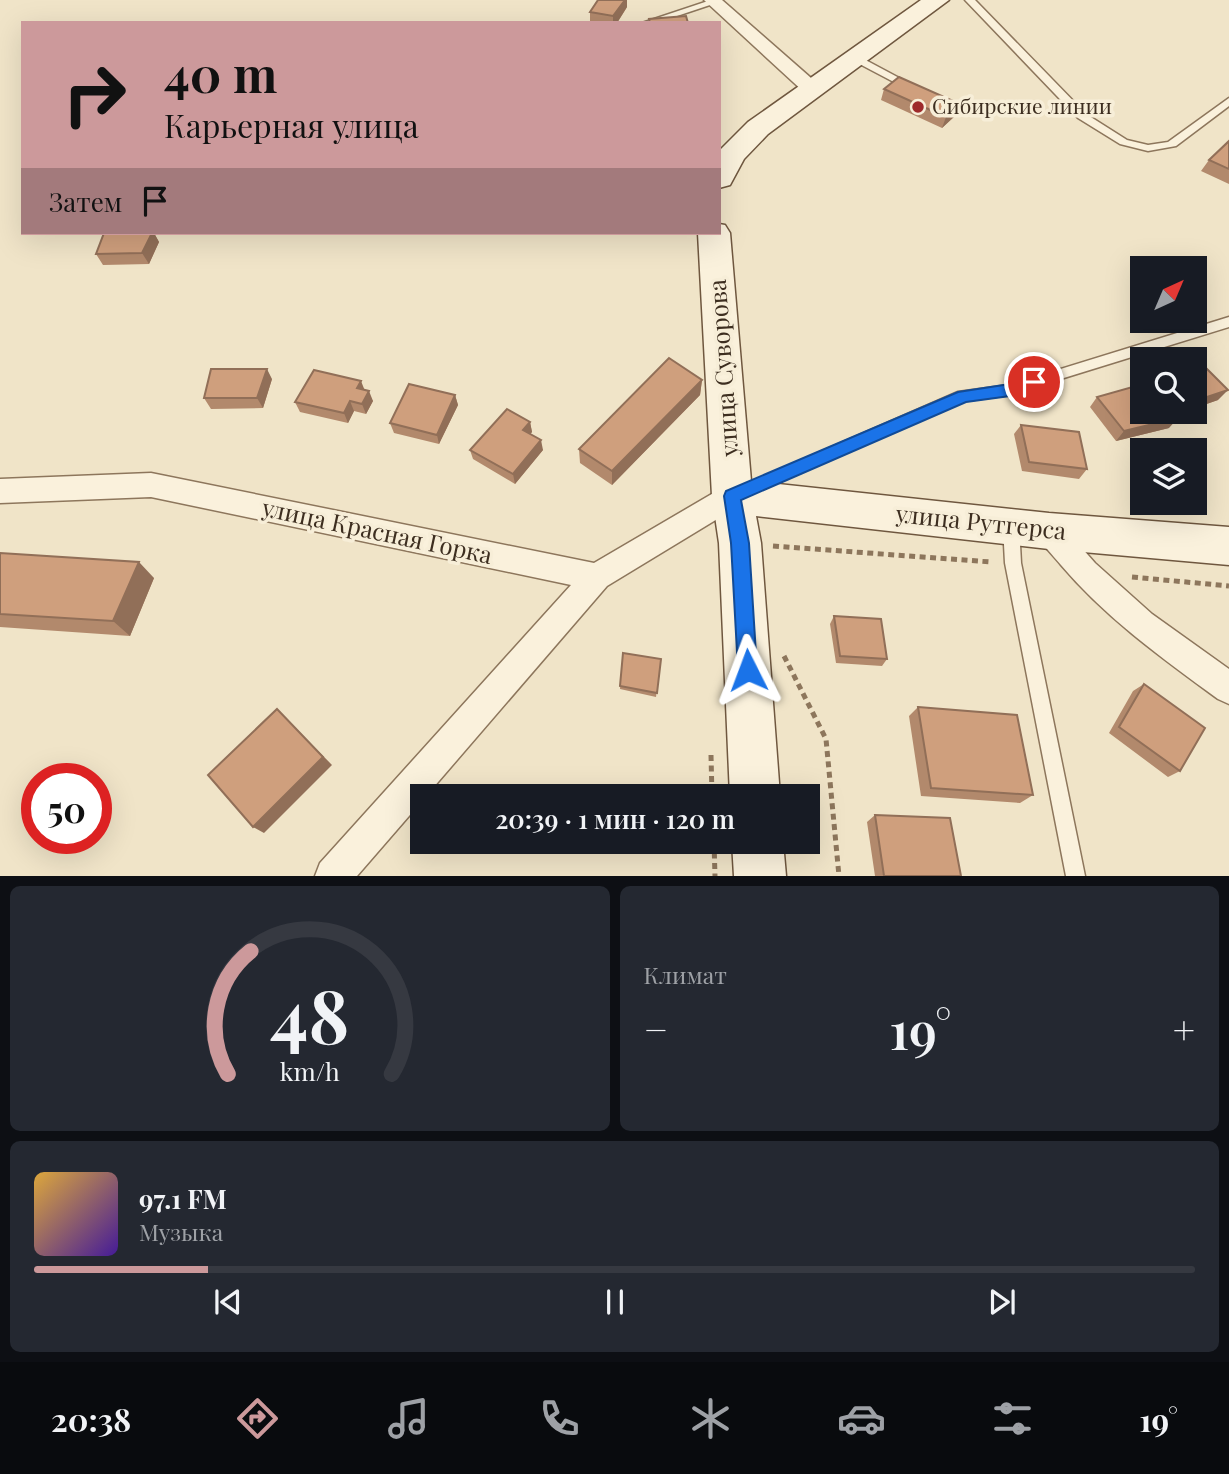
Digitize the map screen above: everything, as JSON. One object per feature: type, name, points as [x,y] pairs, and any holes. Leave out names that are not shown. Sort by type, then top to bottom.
[{"type":"main road","points":[[721,174],[743,141],[937,0]]},
{"type":"main road","name":"улица Суворова","points":[[714,235],[732,496],[740,543],[754,784]]},
{"type":"main road","name":"улица Рутгерса","points":[[732,496],[1229,546]]},
{"type":"main road","points":[[759,854],[760,876]]},
{"type":"street","points":[[713,1],[812,89]]},
{"type":"street","name":"улица Красная Горка","points":[[0,491],[151,485],[597,577]]},
{"type":"street","points":[[333,876],[597,577],[732,496]]},
{"type":"street","points":[[1030,528],[1085,572],[1141,624],[1229,688]]},
{"type":"lane","points":[[970,0],[1082,116],[1101,131],[1130,145],[1151,148],[1172,145],[1229,101]]},
{"type":"lane","points":[[652,21],[713,1]]},
{"type":"lane","points":[[855,58],[916,90]]},
{"type":"lane","points":[[732,496],[964,396],[1010,390],[1229,321]]},
{"type":"lane","points":[[1030,528],[1013,564],[1076,876]]},
{"type":"path","points":[[771,546],[772,559]]},
{"type":"path","points":[[781,649],[827,739],[839,876]]},
{"type":"path","points":[[714,854],[715,876]]},
{"type":"building","points":[[598,0],[625,0],[613,16],[590,12]]},
{"type":"building","points":[[686,16],[687,21],[650,21]]},
{"type":"building","points":[[899,77],[960,104],[946,117],[884,89]]},
{"type":"building","points":[[1229,141],[1229,169],[1209,160]]},
{"type":"building","points":[[103,235],[151,235],[142,253],[96,254]]},
{"type":"building","points":[[669,358],[702,380],[612,471],[579,449]]},
{"type":"building","points":[[211,369],[267,369],[257,398],[204,398]]},
{"type":"building","points":[[1207,369],[1228,390],[1207,397]]},
{"type":"building","points":[[314,370],[361,381],[357,388],[369,391],[362,404],[350,401],[344,413],[295,402]]},
{"type":"building","points":[[409,384],[455,395],[437,435],[390,423]]},
{"type":"building","points":[[1130,388],[1130,424],[1153,424],[1124,431],[1097,397]]},
{"type":"building","points":[[507,409],[530,422],[523,430],[541,440],[513,474],[470,450]]},
{"type":"building","points":[[1021,425],[1079,432],[1087,469],[1029,462]]},
{"type":"building","points":[[0,553],[139,562],[113,621],[0,614]]},
{"type":"building","points":[[834,616],[881,619],[887,659],[840,656]]},
{"type":"building","points":[[623,653],[661,659],[657,693],[620,686]]},
{"type":"building","points":[[1144,684],[1205,728],[1180,771],[1119,727]]},
{"type":"building","points":[[918,707],[1017,715],[1033,795],[931,788]]},
{"type":"building","points":[[277,709],[323,757],[253,827],[208,775]]},
{"type":"building","points":[[875,815],[950,818],[961,876],[884,876]]},
{"type":"place","name":"Сибирские линии","points":[[918,107]]},
{"type":"route","points":[[748,670],[740,543],[732,496],[964,396],[1010,390],[1034,382]]}]
